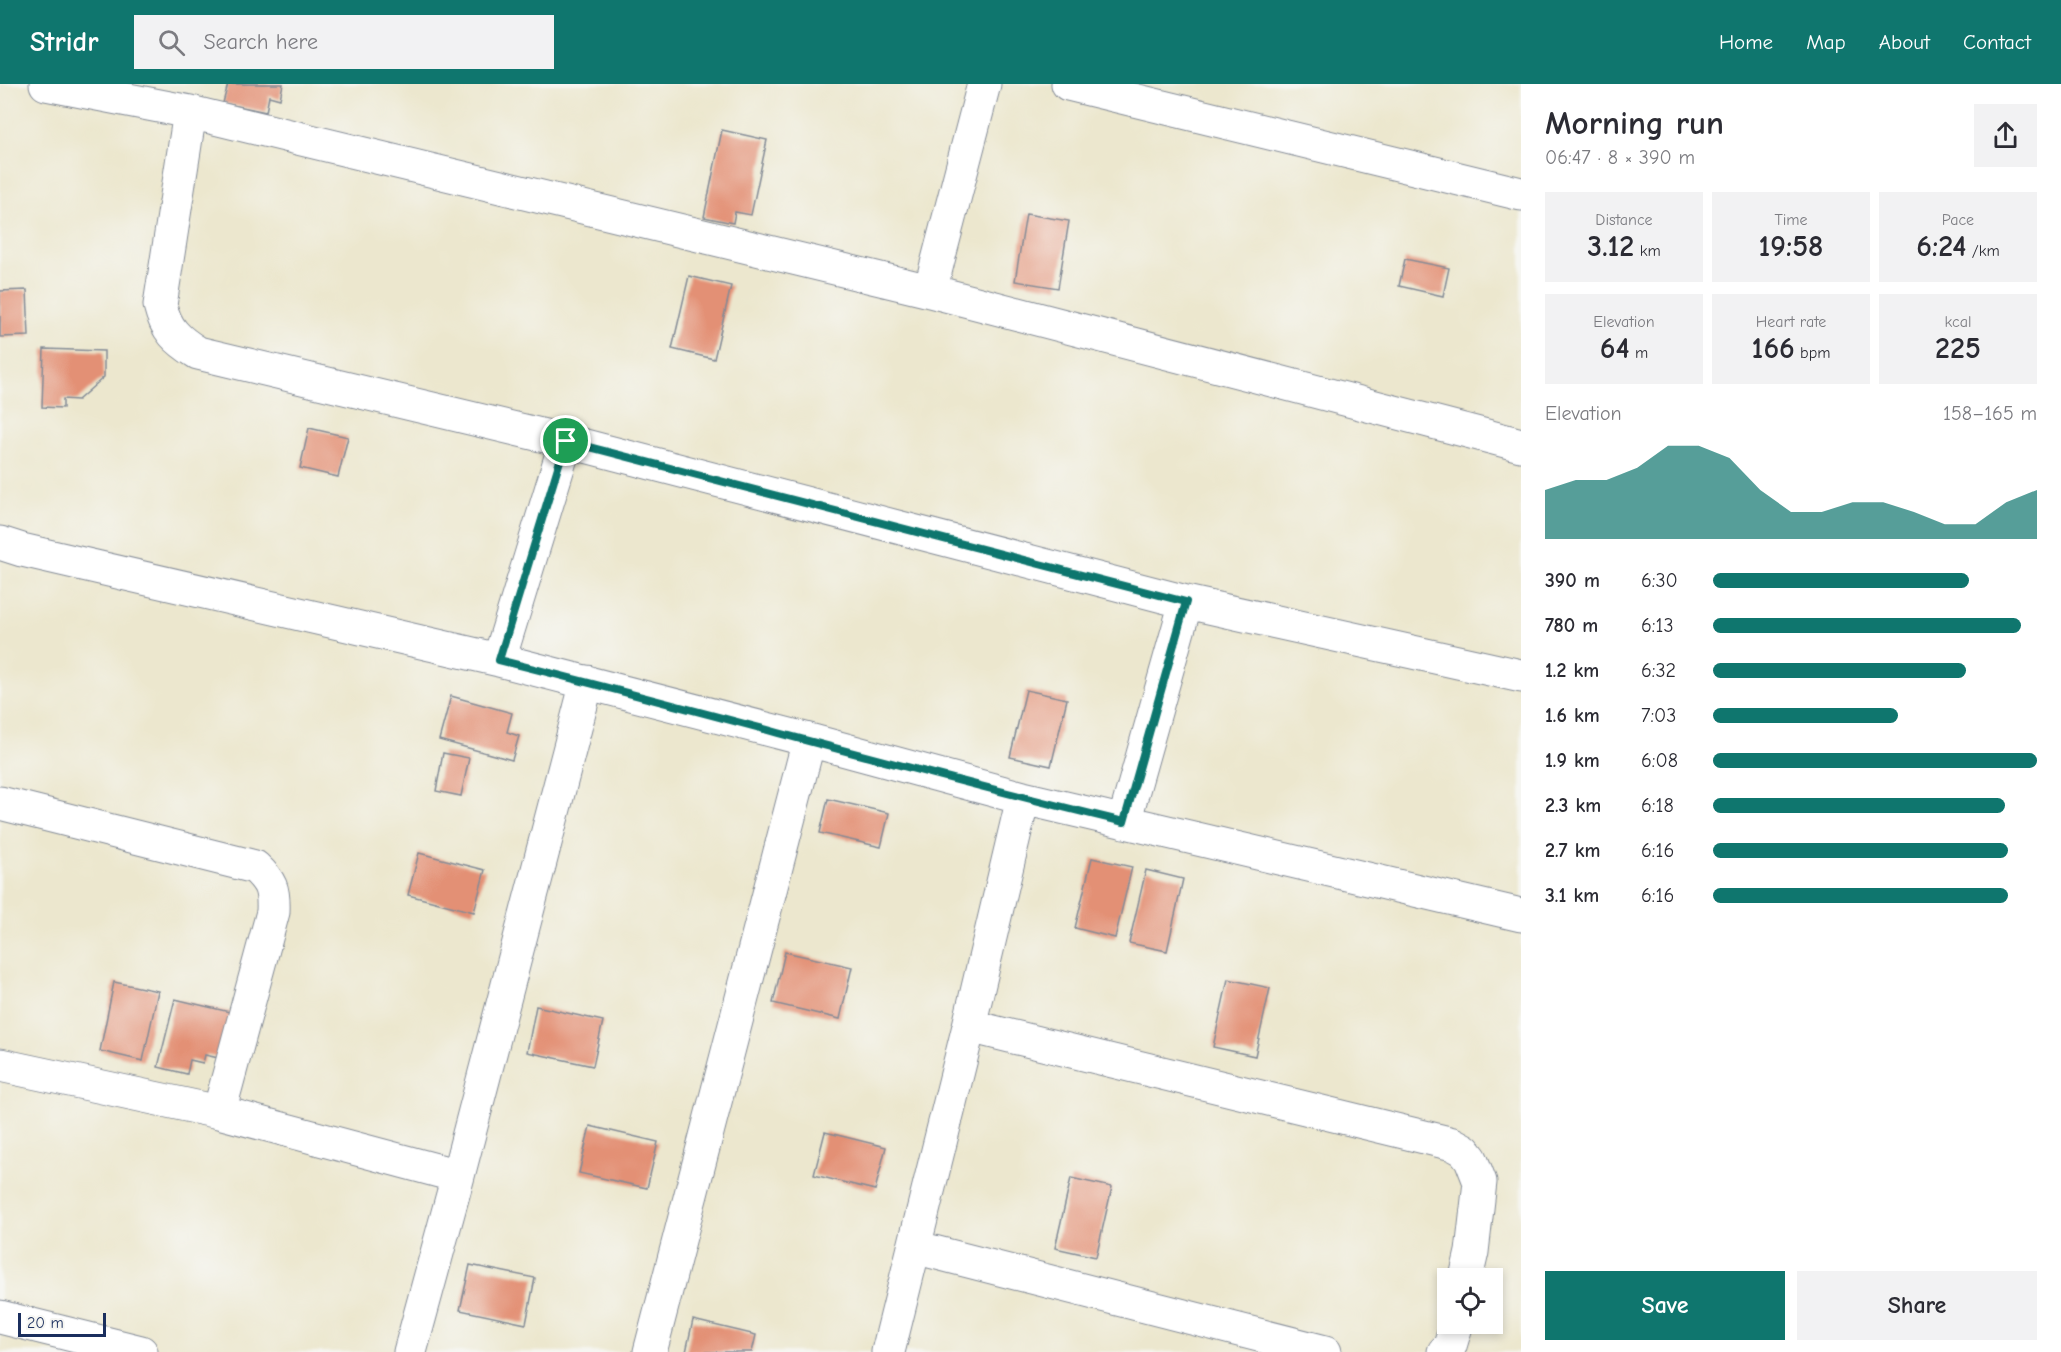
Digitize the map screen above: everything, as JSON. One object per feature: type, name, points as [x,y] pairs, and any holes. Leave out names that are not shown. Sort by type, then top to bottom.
[{"type":"street","points":[[46,84],[190,112],[930,291],[1521,445]]},
{"type":"street","points":[[930,291],[984,84]]},
{"type":"street","points":[[1068,84],[1521,194]]},
{"type":"street","points":[[190,112],[160,305],[164,321],[183,344],[198,353],[566,441],[1186,602],[1521,676]]},
{"type":"street","points":[[499,660],[566,441]]},
{"type":"street","points":[[0,543],[499,660],[1023,798],[1521,915]]},
{"type":"street","points":[[1124,822],[1186,602]]},
{"type":"street","points":[[410,1352],[587,682]]},
{"type":"street","points":[[650,1352],[809,740]]},
{"type":"street","points":[[888,1352],[1023,798]]},
{"type":"street","points":[[0,803],[255,867],[266,878],[274,893],[273,912],[219,1112]]},
{"type":"street","points":[[969,1026],[1454,1144],[1464,1150],[1471,1159],[1480,1182],[1468,1268]]},
{"type":"street","points":[[0,1065],[219,1112],[458,1176]]},
{"type":"street","points":[[914,1247],[1325,1352]]},
{"type":"street","points":[[0,1317],[141,1352]]},
{"type":"street","points":[[1443,1352],[1450,1346],[1454,1334]]},
{"type":"building","points":[[228,84],[283,84],[280,99],[269,96],[266,112],[223,103]]},
{"type":"building","points":[[722,130],[767,140],[751,215],[735,212],[733,223],[704,217]]},
{"type":"building","points":[[1026,214],[1069,221],[1058,288],[1015,281]]},
{"type":"building","points":[[1405,259],[1449,268],[1443,296],[1399,286]]},
{"type":"building","points":[[689,276],[731,286],[714,359],[672,349]]},
{"type":"building","points":[[27,290],[29,336],[0,337],[0,291]]},
{"type":"building","points":[[44,349],[104,351],[104,377],[78,400],[63,399],[63,408],[42,407]]},
{"type":"building","points":[[309,428],[348,437],[338,477],[300,468]]},
{"type":"building","points":[[1026,690],[1067,699],[1051,766],[1010,757]]},
{"type":"building","points":[[451,696],[512,713],[507,732],[519,736],[512,760],[439,740]]},
{"type":"building","points":[[443,753],[469,758],[461,796],[436,791]]},
{"type":"building","points":[[828,799],[889,813],[881,847],[820,833]]},
{"type":"building","points":[[419,853],[485,870],[474,912],[408,895]]},
{"type":"building","points":[[1092,858],[1132,867],[1115,938],[1075,928]]},
{"type":"building","points":[[1146,870],[1183,879],[1167,951],[1129,943]]},
{"type":"building","points":[[785,952],[852,967],[840,1019],[773,1003]]},
{"type":"building","points":[[1228,979],[1270,988],[1255,1056],[1213,1047]]},
{"type":"building","points":[[114,982],[158,991],[143,1061],[100,1051]]},
{"type":"building","points":[[175,999],[234,1013],[223,1059],[205,1055],[203,1063],[190,1060],[187,1074],[158,1067]]},
{"type":"building","points":[[536,1006],[603,1021],[593,1066],[527,1052]]},
{"type":"building","points":[[590,1126],[658,1142],[647,1188],[579,1173]]},
{"type":"building","points":[[825,1132],[886,1147],[875,1190],[814,1175]]},
{"type":"building","points":[[1071,1178],[1112,1187],[1096,1257],[1055,1248]]},
{"type":"building","points":[[470,1265],[535,1278],[526,1324],[460,1310]]},
{"type":"building","points":[[693,1320],[756,1335],[752,1352],[686,1352]]},
{"type":"route","points":[[566,441],[1186,602],[1124,822],[1023,798],[499,660],[566,441]]}]
